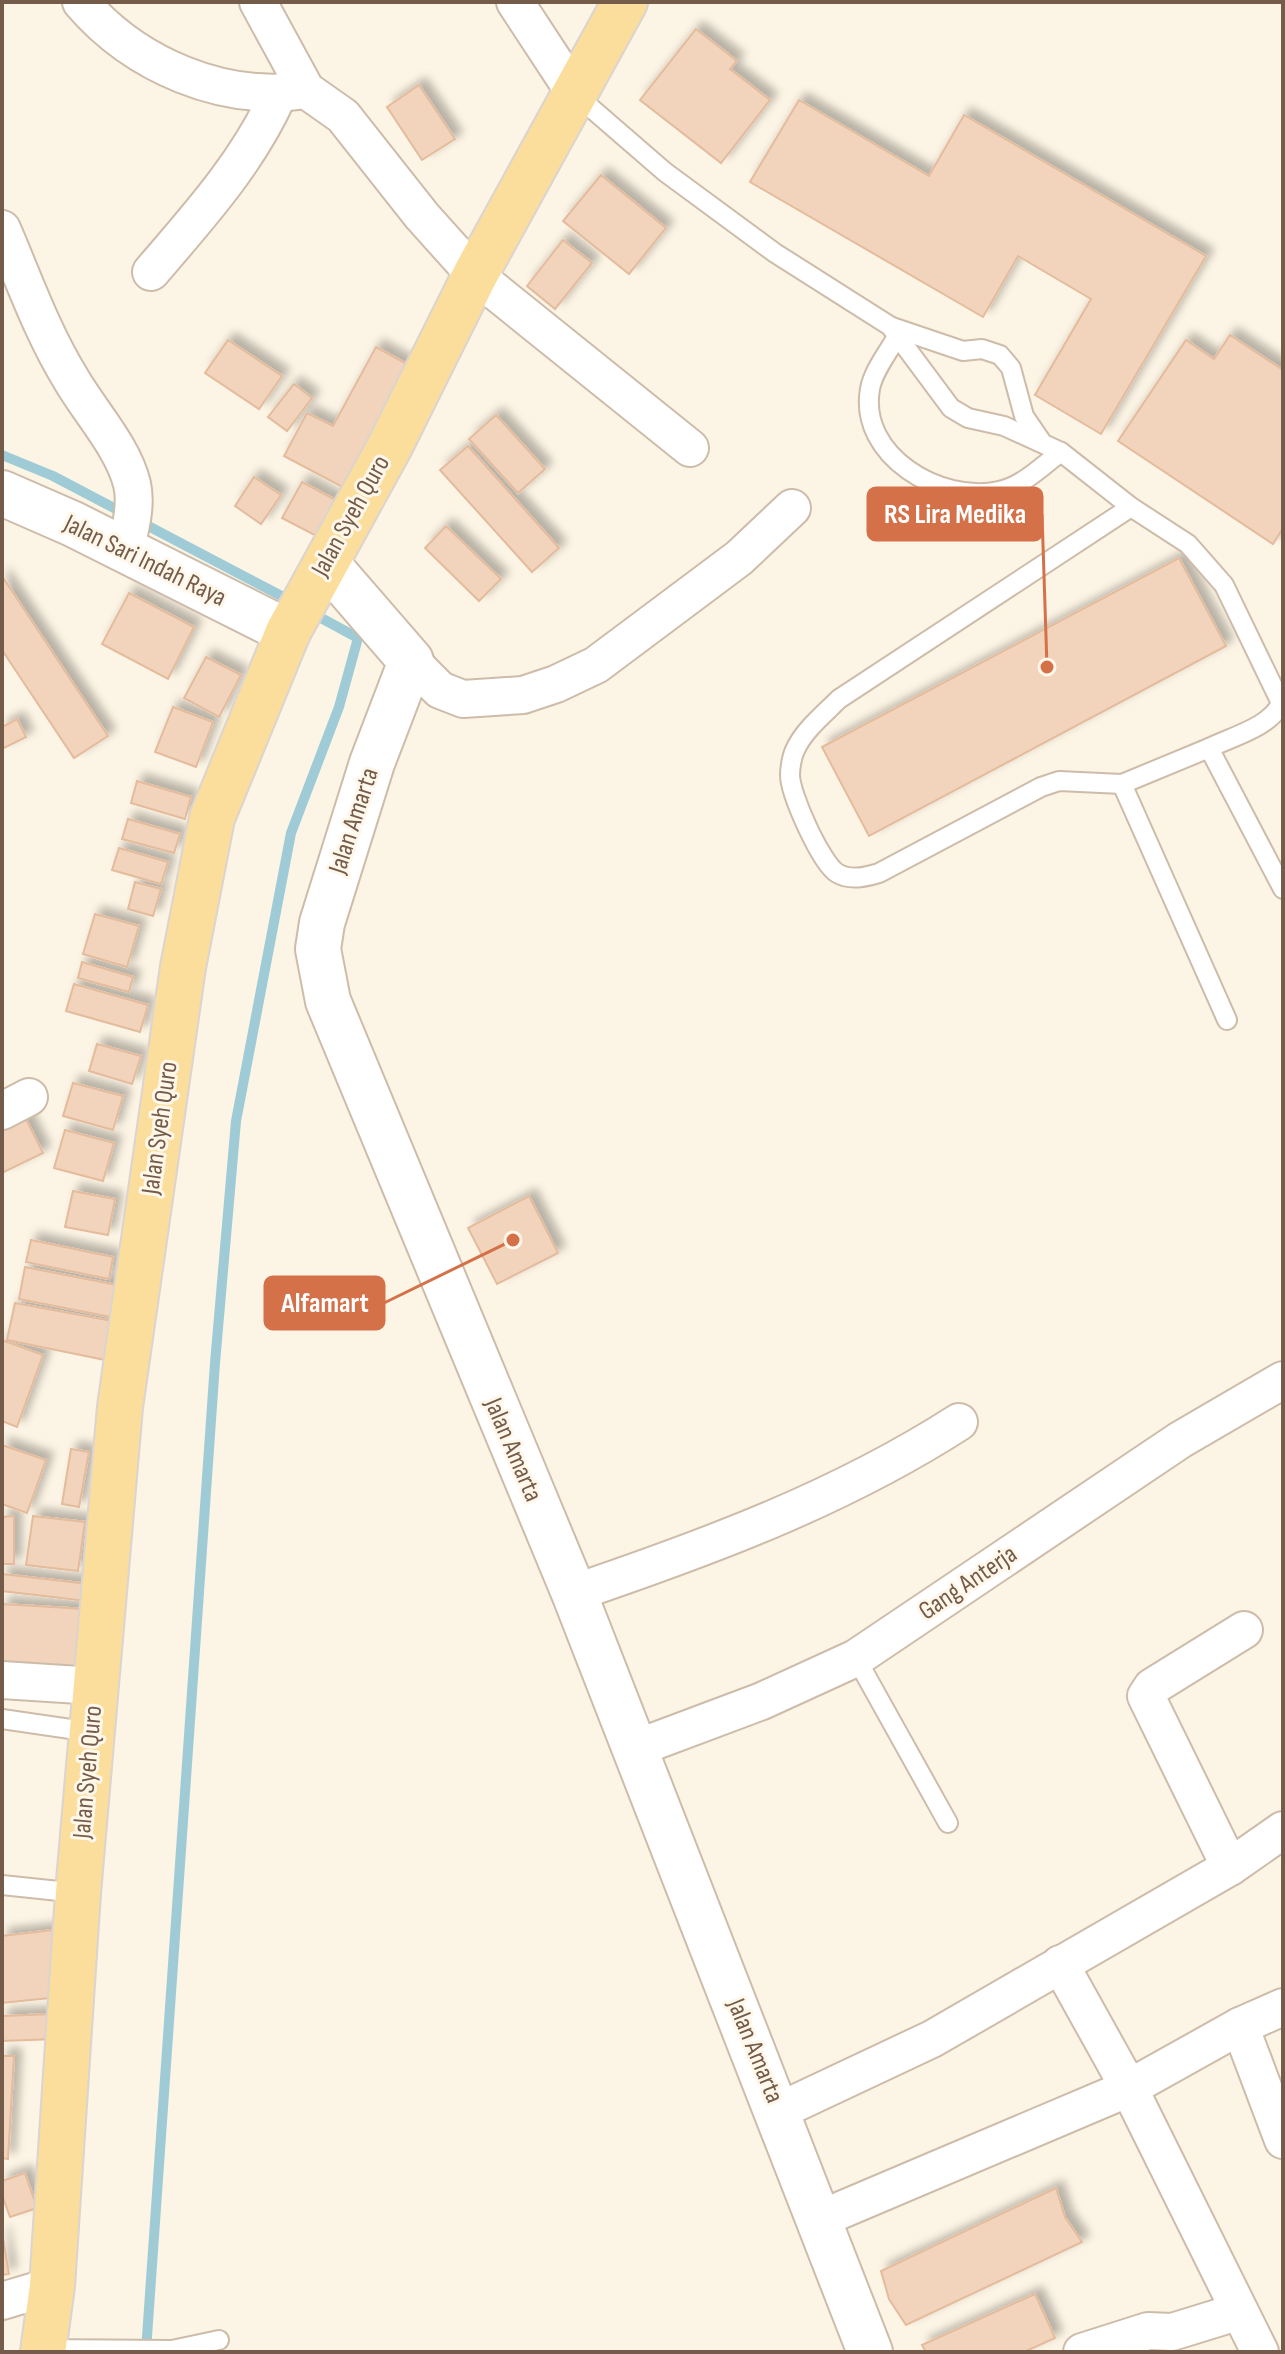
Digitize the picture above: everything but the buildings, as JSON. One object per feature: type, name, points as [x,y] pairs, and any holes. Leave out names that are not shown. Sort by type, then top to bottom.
[{"type":"main road","name":"Jalan Syeh Quro","points":[[43,2350],[52,2286],[78,1893],[120,1407],[183,967],[212,818],[290,628],[475,275],[625,2]]},
{"type":"street","points":[[81,2],[123,43],[163,66],[221,86],[292,93],[343,116],[422,216],[475,275],[690,448]]},
{"type":"street","points":[[258,2],[292,93]]},
{"type":"street","points":[[515,2],[576,95]]},
{"type":"street","points":[[151,272],[229,180],[263,128],[292,93]]},
{"type":"street","points":[[2,229],[29,298],[69,377],[125,465],[133,486],[129,528]]},
{"type":"street","name":"Jalan Sari Indah Raya","points":[[2,493],[129,528],[290,628]]},
{"type":"street","points":[[321,572],[440,690],[463,699],[523,695],[596,665],[739,558],[792,508]]},
{"type":"street","name":"Jalan Amarta","points":[[411,661],[372,763],[322,923],[318,949],[321,976],[447,1293],[574,1593],[779,2111],[870,2352]]},
{"type":"street","name":"Gang Anterja","points":[[634,1749],[762,1701],[856,1658],[1180,1440],[1283,1380]]},
{"type":"street","points":[[574,1593],[714,1546],[816,1502],[898,1461],[959,1422]]},
{"type":"street","points":[[1230,1867],[1146,1696],[1152,1687],[1244,1630]]},
{"type":"street","points":[[2,1680],[95,1686]]},
{"type":"street","points":[[779,2111],[932,2039],[1230,1867],[1283,1830]]},
{"type":"street","points":[[1060,1964],[1129,2088],[1237,2312],[1260,2352]]},
{"type":"street","points":[[820,2219],[1129,2088],[1240,2026],[1283,2007]]},
{"type":"street","points":[[1240,2026],[1283,2140]]},
{"type":"street","points":[[2,2301],[52,2286]]},
{"type":"street","points":[[1082,2352],[1148,2331],[1172,2332],[1237,2312]]},
{"type":"lane","points":[[576,95],[665,172],[775,253],[894,330],[963,351],[982,349],[1000,355],[1011,368],[1024,416],[1042,444]]},
{"type":"lane","points":[[894,330],[951,408],[968,418],[1004,426],[1061,452],[1131,507],[1188,544],[1208,563],[1224,585],[1281,703],[1272,716],[1209,748],[1122,784],[1072,781],[1041,787],[879,873],[853,878],[839,875],[826,864],[793,792],[789,775],[794,751],[808,731],[839,699],[1131,507]]},
{"type":"lane","points":[[894,330],[870,387],[871,413],[888,453],[910,472],[936,485],[969,492],[998,492],[1020,483],[1061,452]]},
{"type":"lane","points":[[1209,748],[1283,889]]},
{"type":"lane","points":[[1122,784],[1227,1020]]},
{"type":"lane","points":[[856,1658],[948,1823]]},
{"type":"lane","points":[[2,1719],[91,1732]]},
{"type":"lane","points":[[2,1885],[78,1893]]},
{"type":"lane","points":[[43,2350],[172,2350],[219,2340]]},
{"type":"waterway","points":[[2,455],[53,476],[293,602]]},
{"type":"waterway","points":[[146,2351],[215,1363],[236,1121],[291,833],[339,707],[358,638],[310,612]]},
{"type":"place","name":"RS Lira Medika","points":[[1047,667]]},
{"type":"place","name":"Alfamart","points":[[513,1240]]}]
